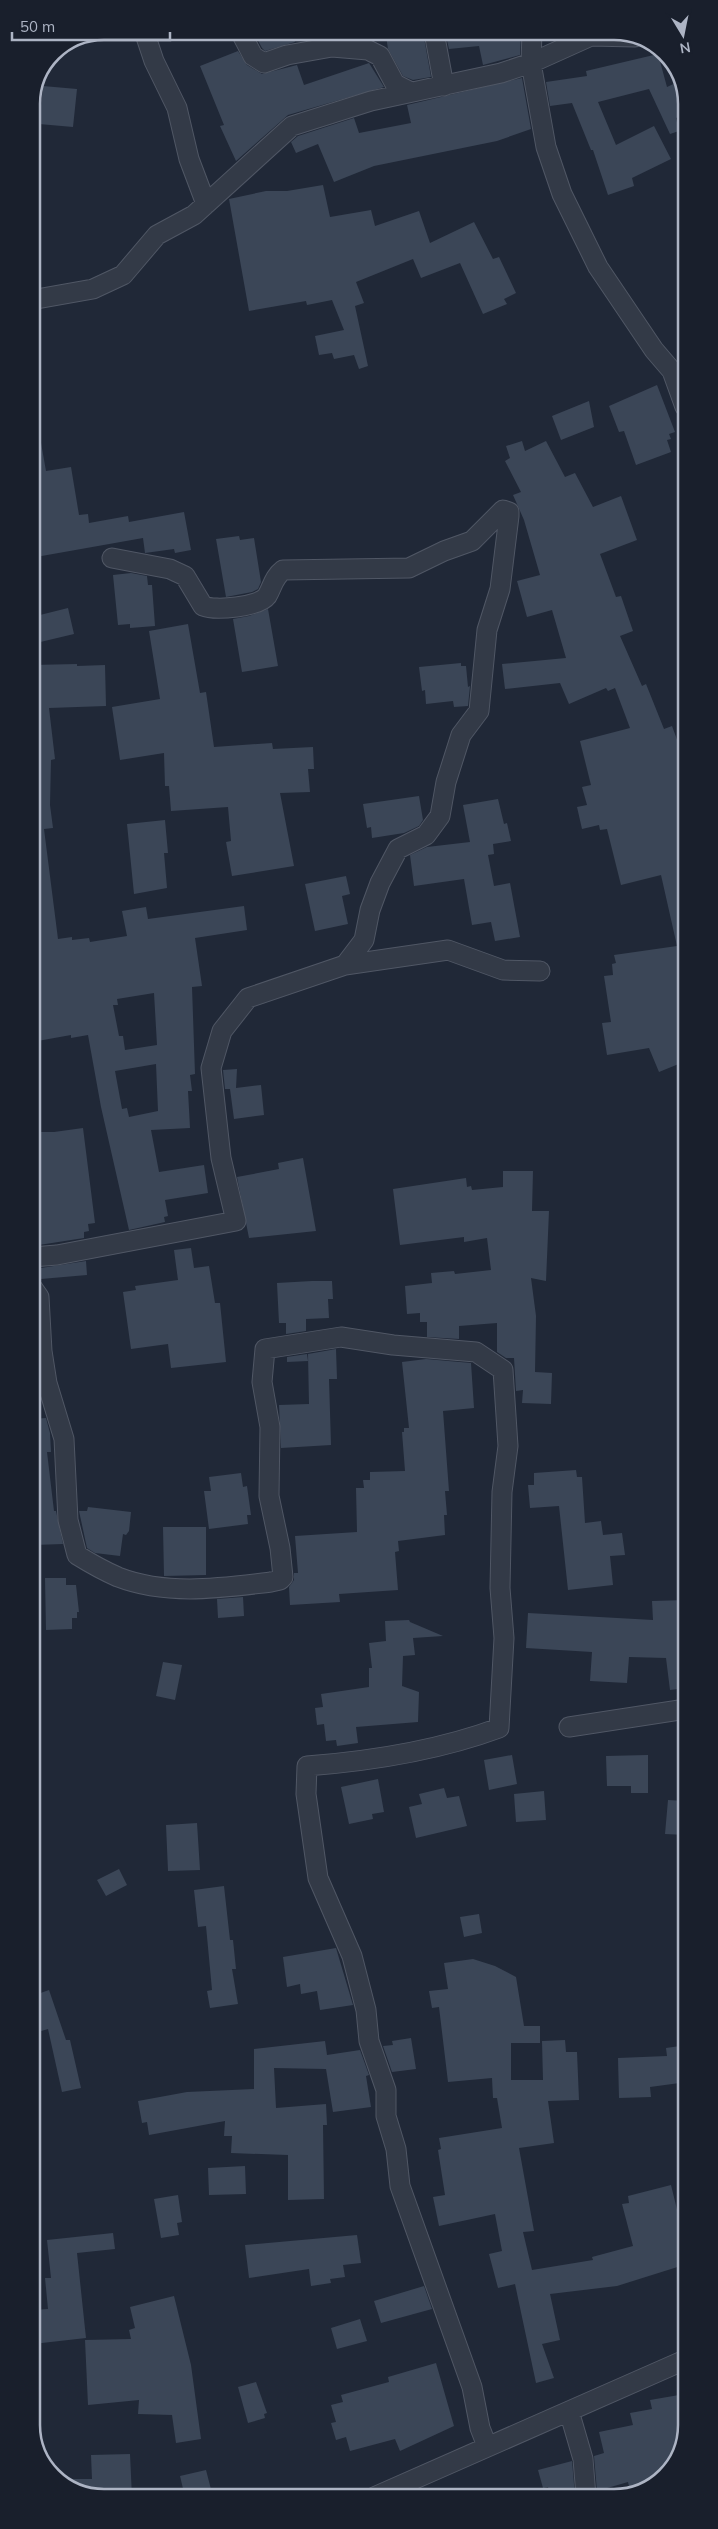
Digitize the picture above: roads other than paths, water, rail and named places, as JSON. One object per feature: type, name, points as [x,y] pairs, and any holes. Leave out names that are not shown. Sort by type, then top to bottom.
[{"type":"street","points":[[147,40],[154,61],[177,108],[189,159],[206,204]]},
{"type":"street","points":[[245,40],[253,56],[264,63],[286,55],[332,47],[368,50],[380,56],[395,84],[411,92]]},
{"type":"street","points":[[435,40],[444,86]]},
{"type":"street","points":[[532,40],[531,63],[546,147],[566,202],[598,267],[654,350],[678,365]]},
{"type":"street","points":[[40,298],[93,289],[122,275],[157,236],[194,215],[292,126],[362,104],[501,73],[531,63],[582,40]]},
{"type":"street","points":[[112,558],[170,569],[185,576],[203,606],[218,609],[256,602],[266,597],[275,577],[283,570],[409,568],[444,551],[472,541],[503,510],[508,512],[500,589],[487,630],[479,711],[461,735],[446,782],[440,816],[426,835],[398,849],[380,883],[370,910],[364,940],[345,964]]},
{"type":"street","points":[[40,1256],[236,1222],[222,1158],[211,1068],[222,1031],[248,998],[345,964],[448,950],[503,970],[540,971]]},
{"type":"street","points":[[40,1315],[42,1351],[47,1383],[64,1439],[68,1520],[77,1555],[119,1577],[154,1586],[197,1589],[271,1582],[280,1580],[282,1576],[280,1548],[269,1496],[270,1427],[262,1382],[265,1349],[341,1336],[393,1345],[476,1352],[503,1370],[508,1446],[502,1492],[500,1588],[504,1638],[499,1728],[402,1755],[364,1762],[306,1766],[306,1794],[318,1878],[352,1956],[366,2010],[369,2041],[386,2090],[386,2116],[396,2149],[400,2186],[472,2387],[480,2428],[487,2446]]},
{"type":"street","points":[[569,1727],[678,1710]]},
{"type":"street","points":[[392,2489],[678,2363]]},
{"type":"street","points":[[569,2412],[583,2459],[585,2489]]}]
